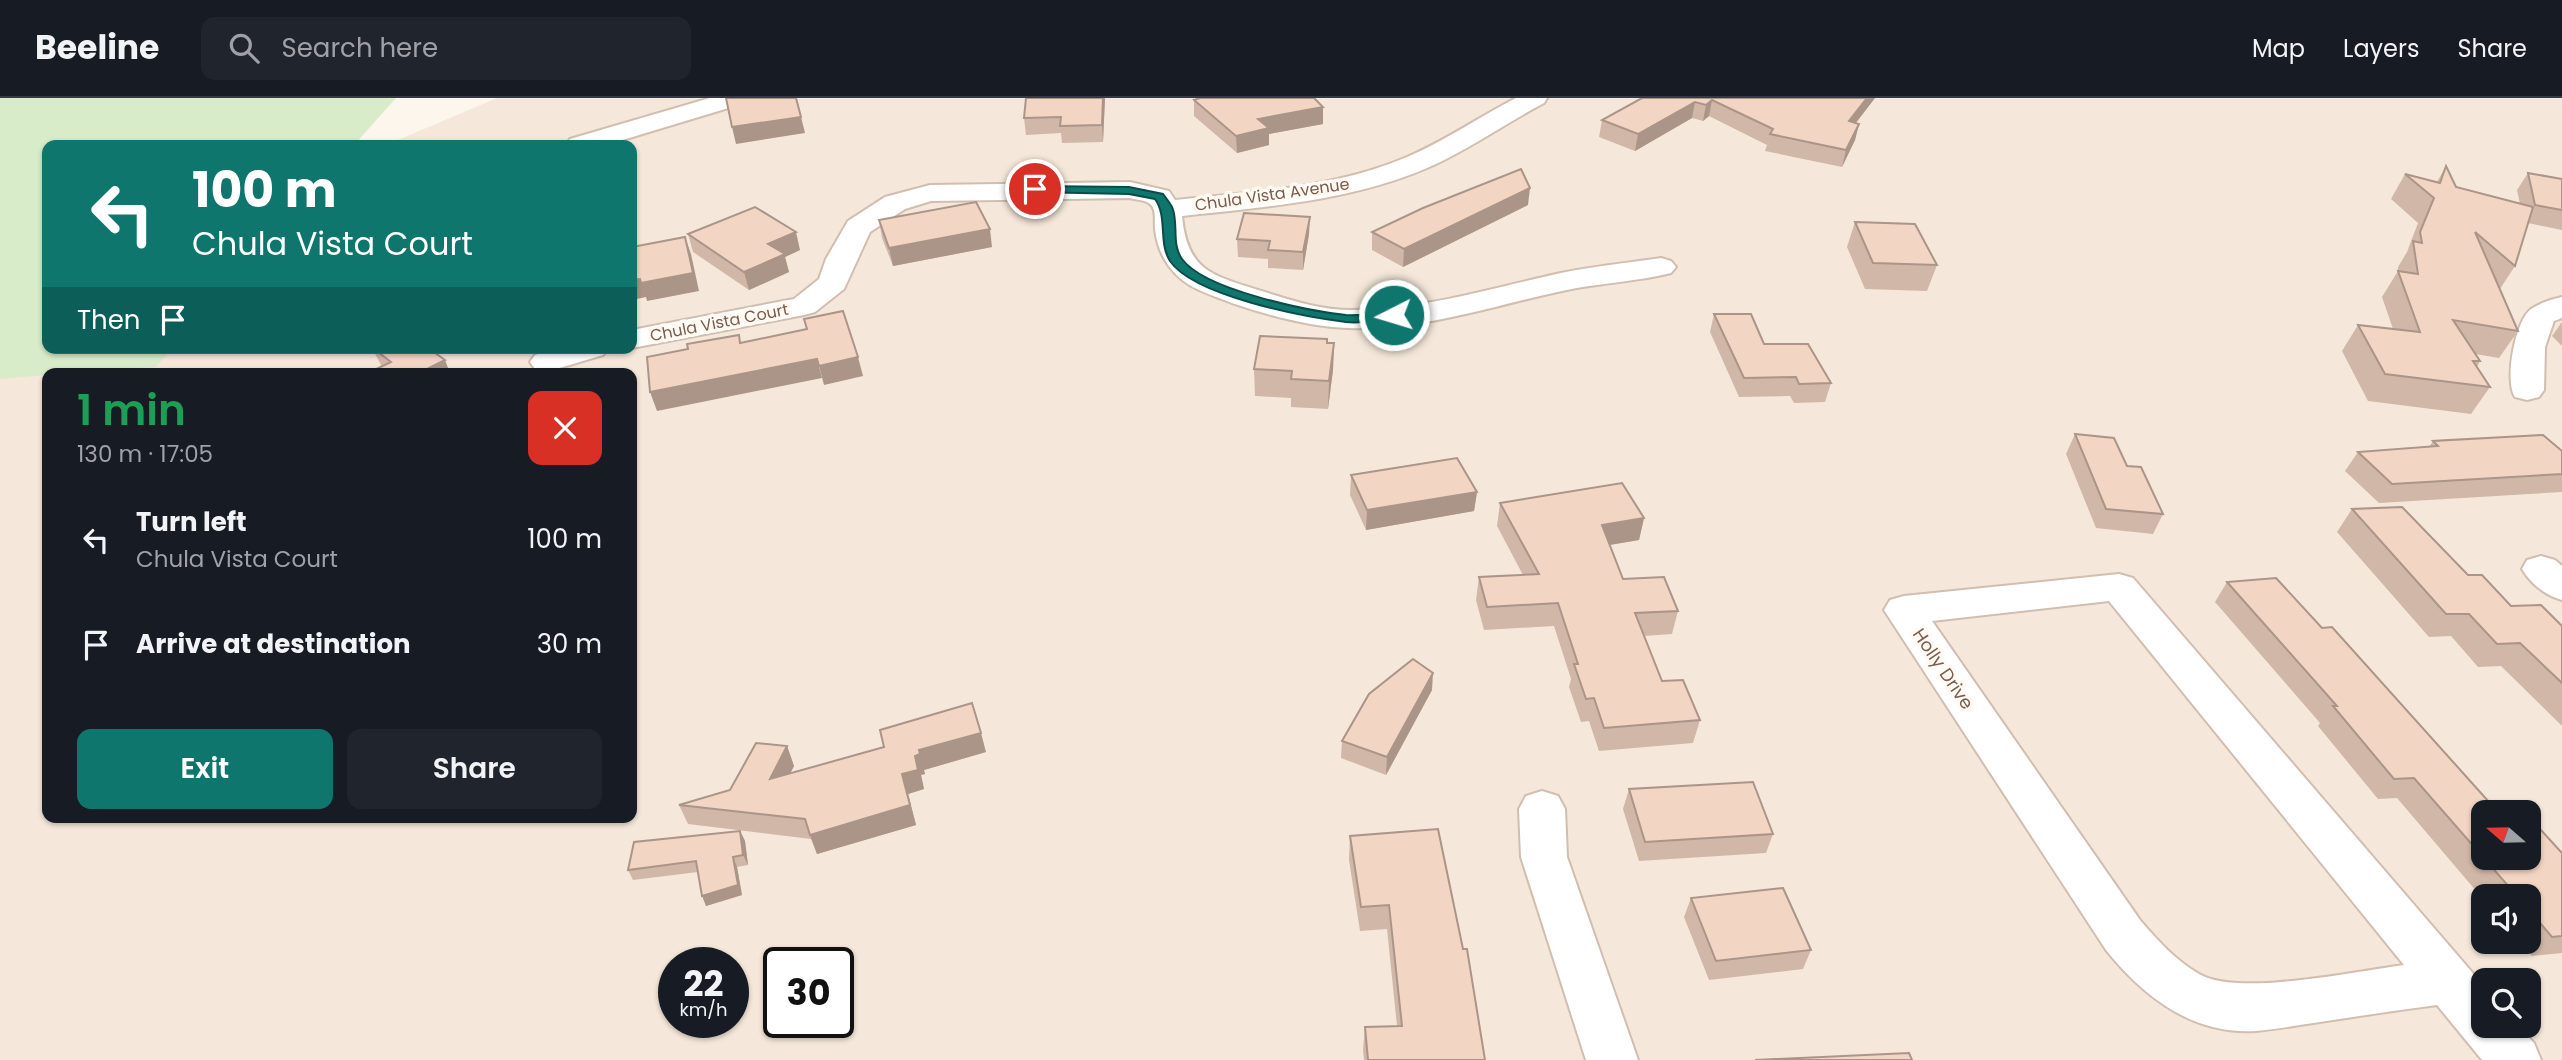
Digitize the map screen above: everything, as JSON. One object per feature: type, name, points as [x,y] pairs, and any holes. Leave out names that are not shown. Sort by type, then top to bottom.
[{"type":"street","points":[[596,140],[736,98]]},
{"type":"street","name":"Chula Vista Avenue","points":[[1168,209],[1340,188],[1415,163],[1461,142],[1493,119],[1535,98]]},
{"type":"street","name":"Chula Vista Court","points":[[637,338],[804,306],[833,283],[841,259],[858,227],[895,203],[930,193],[1035,189],[1129,190],[1159,197],[1168,209]]},
{"type":"street","points":[[1168,209],[1168,233],[1175,259],[1187,271],[1217,288],[1271,304],[1349,319],[1440,312],[1563,282],[1661,267]]},
{"type":"street","points":[[2527,390],[2529,347],[2541,316],[2562,306]]},
{"type":"street","points":[[546,362],[573,354]]},
{"type":"street","name":"Holly Drive","points":[[2448,981],[2254,1009],[2217,1005],[2182,991],[2149,966],[2123,934],[1904,610],[2119,587],[2471,1008]]},
{"type":"street","points":[[1542,809],[1544,857],[1612,1060]]},
{"type":"street","name":"Holly Drive","points":[[2497,1038],[2515,1060]]},
{"type":"shaded area","points":[[497,98],[2562,98],[2562,1060],[0,1060],[0,309],[42,344],[42,354],[637,354],[637,140],[398,140]]},
{"type":"green space","points":[[0,98],[396,98],[358,140],[42,140],[42,354],[168,354],[156,367],[42,368],[42,375],[0,379]]},
{"type":"building","points":[[726,98],[796,98],[801,117],[732,127]]},
{"type":"building","points":[[1026,98],[1103,98],[1102,125],[1060,126],[1061,117],[1024,118]]},
{"type":"building","points":[[1314,98],[1323,107],[1258,119],[1269,128],[1236,136],[1194,100]]},
{"type":"building","points":[[1642,98],[1867,98],[1849,121],[1859,124],[1846,150],[1770,134],[1773,129],[1712,100],[1706,105],[1695,102],[1638,134],[1602,120]]},
{"type":"building","points":[[2446,166],[2456,187],[2533,207],[2515,266],[2475,232],[2518,331],[2453,320],[2480,361],[2473,361],[2490,387],[2385,374],[2358,325],[2420,332],[2398,271],[2418,274],[2413,241],[2422,243],[2420,232],[2434,198],[2405,174],[2440,183]]},
{"type":"building","points":[[1521,169],[1530,188],[1404,249],[1372,232],[1423,208]]},
{"type":"building","points":[[2528,173],[2562,179],[2562,210],[2535,205]]},
{"type":"building","points":[[976,202],[990,229],[889,248],[879,220]]},
{"type":"building","points":[[755,207],[796,232],[768,244],[785,254],[744,272],[688,234]]},
{"type":"building","points":[[1244,213],[1310,217],[1303,252],[1268,250],[1270,241],[1237,239]]},
{"type":"building","points":[[1855,222],[1915,224],[1937,265],[1873,263]]},
{"type":"building","points":[[685,237],[693,273],[641,283],[640,279],[637,279],[637,246]]},
{"type":"building","points":[[843,311],[858,357],[819,366],[817,359],[650,392],[647,357],[688,349],[687,344],[739,335],[740,343],[807,329],[804,319]]},
{"type":"building","points":[[1714,314],[1751,314],[1764,344],[1808,344],[1831,383],[1799,384],[1796,377],[1744,378]]},
{"type":"building","points":[[1260,336],[1327,339],[1327,343],[1334,343],[1329,381],[1291,379],[1292,371],[1254,369]]},
{"type":"building","points":[[381,354],[436,354],[445,360],[429,368],[378,368],[391,362]]},
{"type":"building","points":[[2075,434],[2114,438],[2127,466],[2141,467],[2163,514],[2106,509]]},
{"type":"building","points":[[2543,435],[2562,451],[2562,474],[2392,484],[2358,452],[2438,446],[2433,441]]},
{"type":"building","points":[[1457,458],[1477,492],[1367,510],[1351,475]]},
{"type":"building","points":[[1622,483],[1644,518],[1602,525],[1623,579],[1664,577],[1678,611],[1635,613],[1662,681],[1683,680],[1700,720],[1604,728],[1594,698],[1586,699],[1574,664],[1578,664],[1558,603],[1487,607],[1479,577],[1539,574],[1500,503]]},
{"type":"building","points":[[2402,507],[2468,575],[2482,575],[2511,606],[2541,605],[2562,626],[2562,683],[2520,643],[2497,644],[2469,614],[2446,614],[2352,509]]},
{"type":"building","points":[[2276,578],[2322,628],[2332,627],[2487,800],[2471,800],[2471,843],[2414,778],[2394,779],[2333,706],[2337,706],[2227,582]]},
{"type":"building","points":[[1413,659],[1433,673],[1387,757],[1342,741],[1369,694]]},
{"type":"building","points":[[972,703],[981,733],[919,750],[920,754],[915,756],[918,770],[902,774],[910,805],[810,835],[805,819],[679,805],[730,790],[756,743],[787,746],[770,779],[884,747],[880,730]]},
{"type":"building","points":[[1753,782],[1773,834],[1645,842],[1629,789]]},
{"type":"building","points":[[1438,829],[1463,949],[1467,949],[1485,1060],[1368,1060],[1365,1027],[1402,1026],[1389,905],[1361,907],[1350,836]]},
{"type":"building","points":[[2541,830],[2562,853],[2562,936],[2552,937],[2541,924],[2541,884],[2507,884],[2494,870],[2541,870]]},
{"type":"building","points":[[740,831],[743,855],[733,857],[738,885],[702,896],[696,861],[628,870],[634,842]]},
{"type":"building","points":[[1783,888],[1811,950],[1716,961],[1691,898]]},
{"type":"building","points":[[1909,1053],[1912,1060],[1755,1060]]},
{"type":"route","points":[[1035,189],[1129,190],[1159,197],[1168,209],[1168,233],[1175,259],[1187,271],[1217,288],[1271,304],[1349,319],[1394,315]]}]
